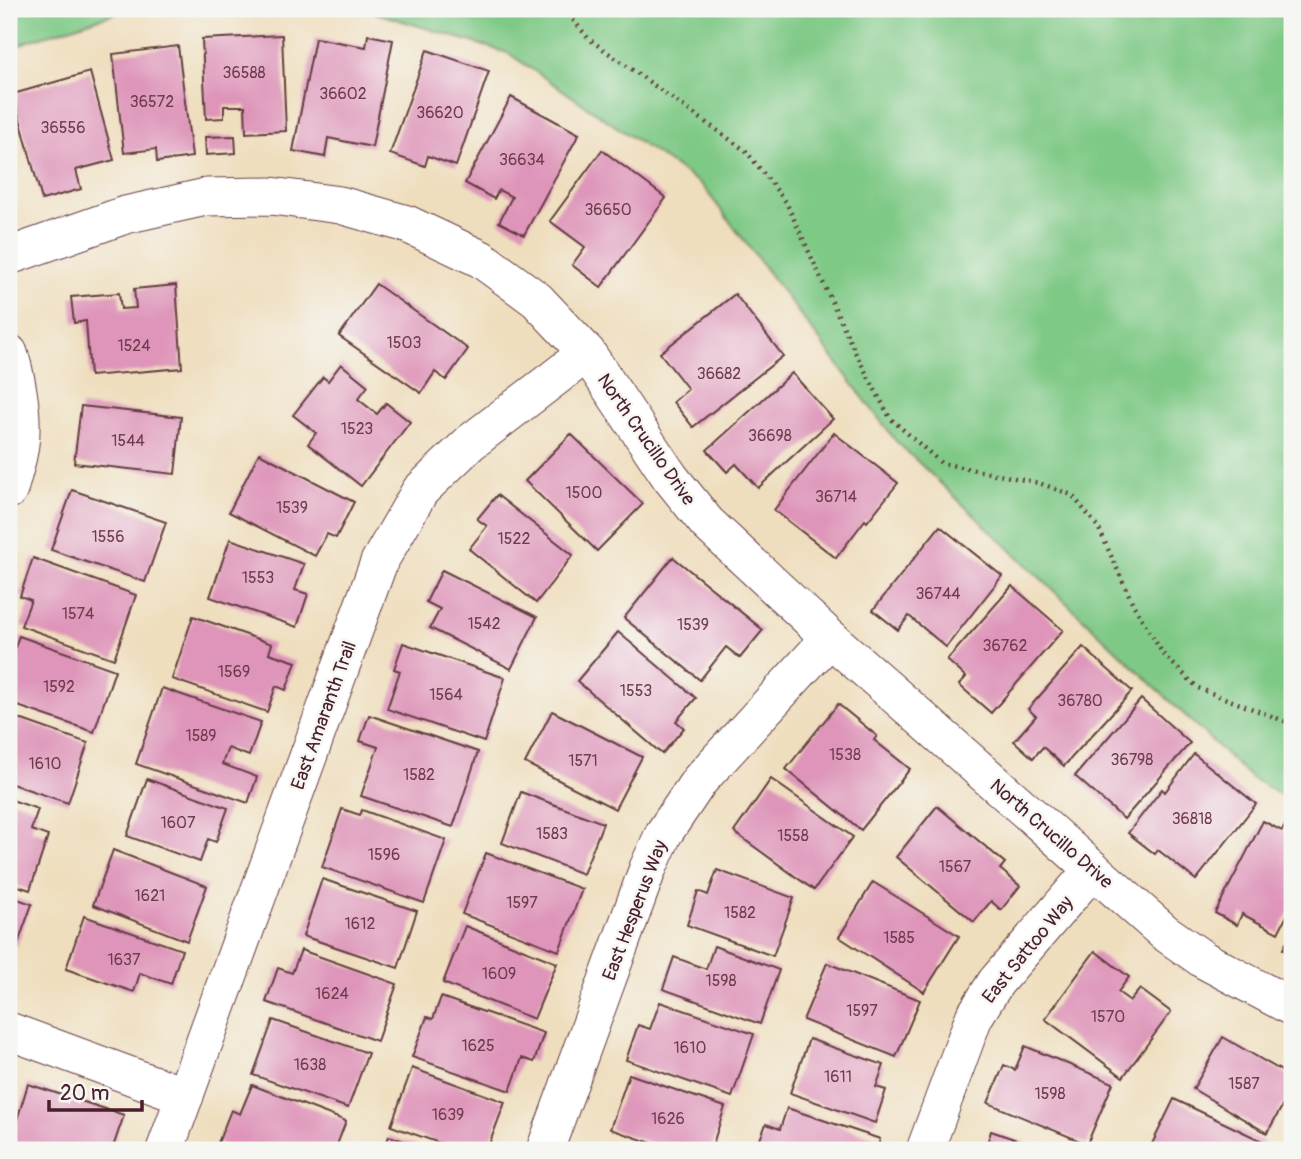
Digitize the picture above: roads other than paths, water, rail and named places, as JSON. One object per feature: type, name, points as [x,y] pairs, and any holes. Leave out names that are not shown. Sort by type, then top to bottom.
[{"type":"street","name":"North Crucillo Drive","points":[[9,256],[125,215],[206,197],[271,196],[340,205],[407,224],[481,259],[537,300],[587,353],[670,477],[707,523],[830,638],[1164,932],[1204,960],[1292,1007]]},
{"type":"street","points":[[9,353],[22,429],[9,490]]},
{"type":"street","name":"East Amaranth Trail","points":[[165,1150],[379,562],[420,491],[471,442],[587,353]]},
{"type":"street","name":"East Hesperus Way","points":[[545,1150],[648,868],[664,833],[699,781],[830,638]]},
{"type":"street","name":"East Sattoo Way","points":[[925,1150],[974,1017],[996,982],[1093,869]]},
{"type":"street","points":[[9,1031],[185,1096]]}]
